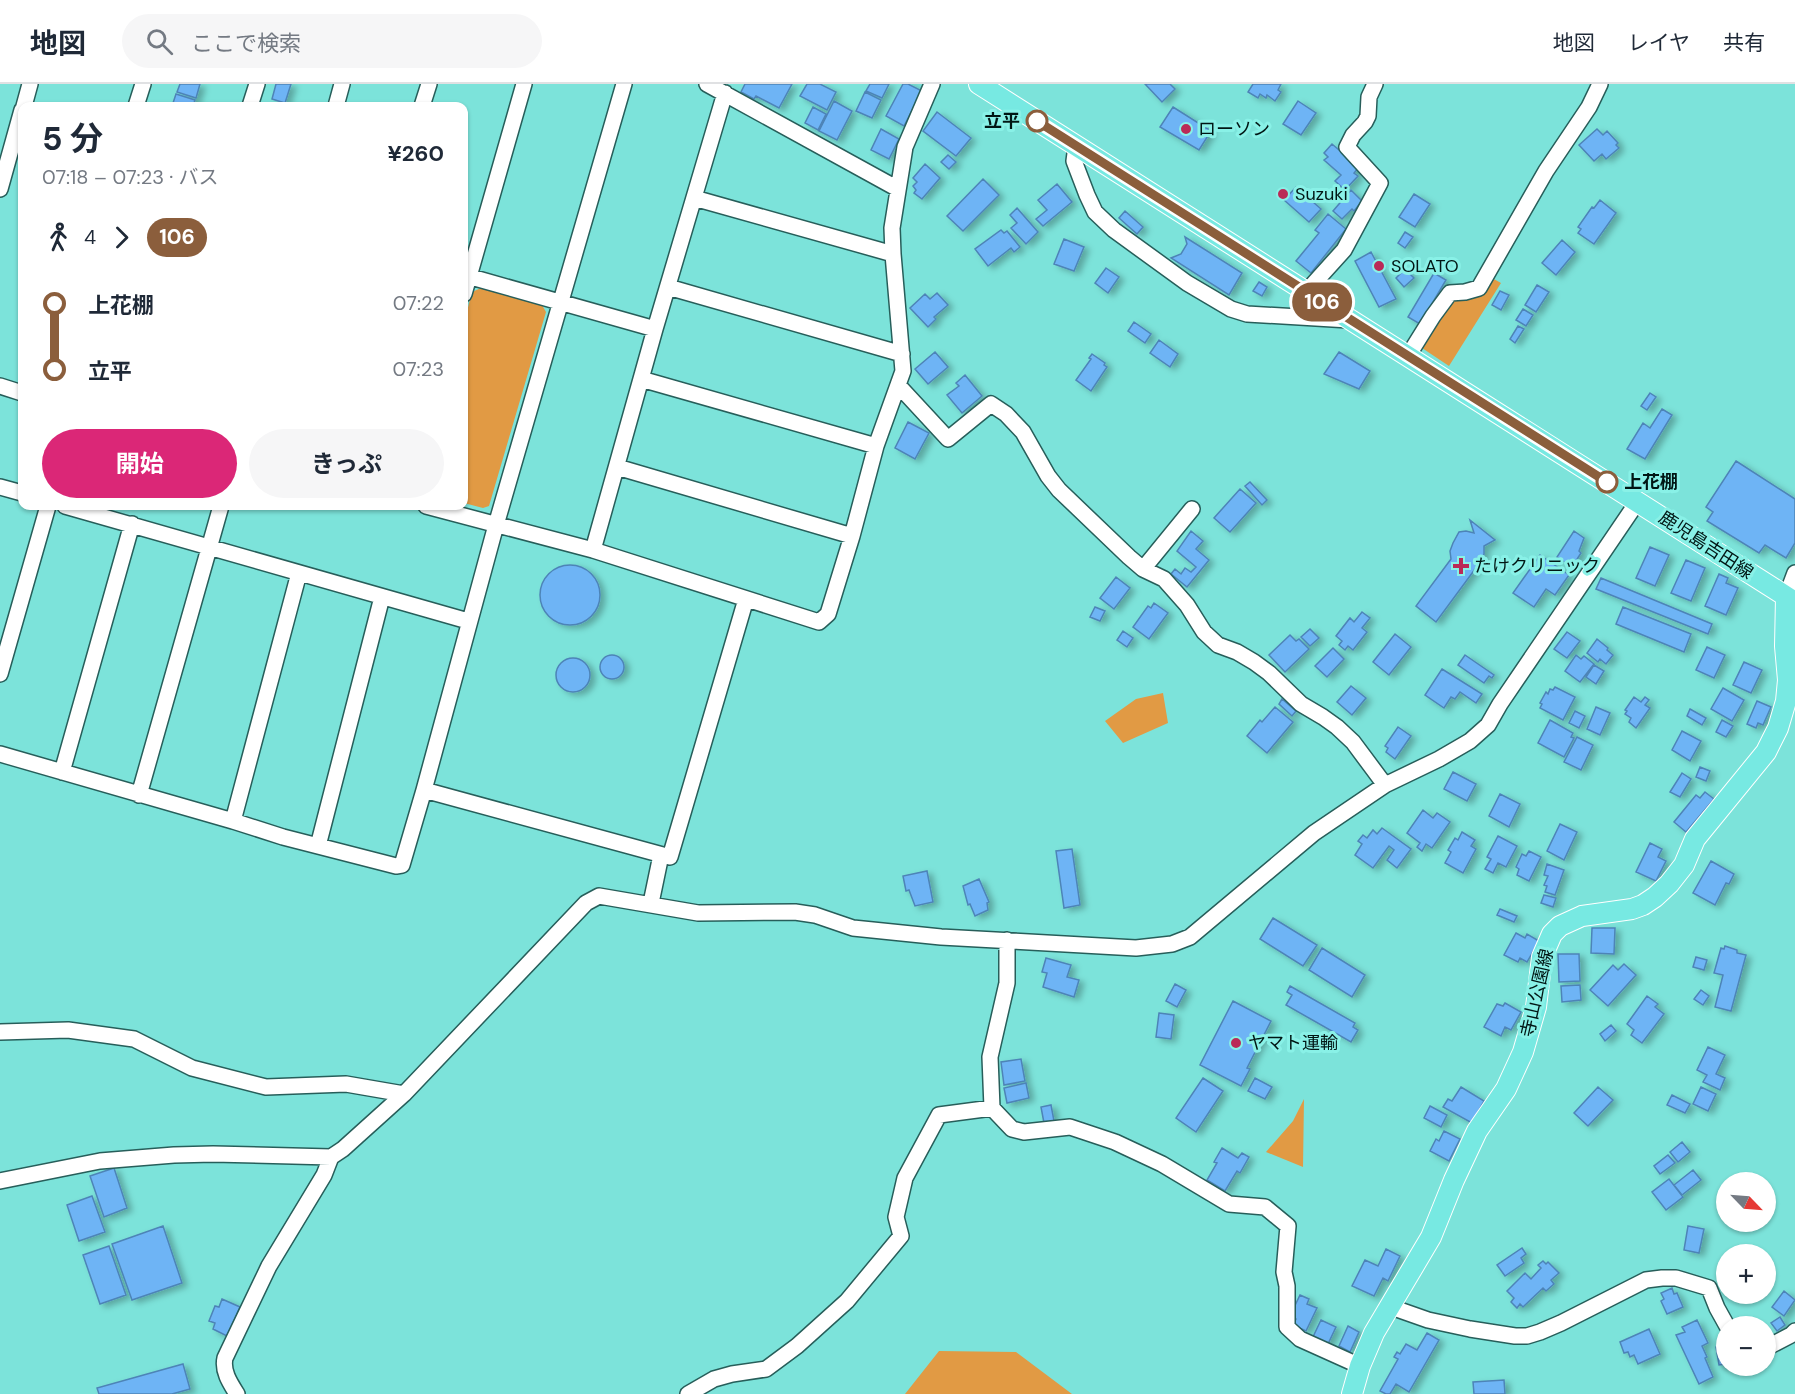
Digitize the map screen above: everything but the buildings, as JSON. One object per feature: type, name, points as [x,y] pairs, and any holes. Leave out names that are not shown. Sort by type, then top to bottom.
[{"type":"main road","name":"鹿児島吉田線","points":[[979,84],[1791,599]]},
{"type":"main road","name":"寺山公園線","points":[[1352,1394],[1360,1366],[1374,1333],[1431,1237],[1477,1131],[1506,1089],[1523,1052],[1536,1007],[1542,957],[1552,934],[1560,926],[1582,916],[1632,909],[1655,897],[1684,865],[1695,839],[1766,752],[1778,728],[1786,701],[1788,680],[1785,646],[1791,599]]},
{"type":"street","points":[[25,102],[30,84]]},
{"type":"street","points":[[137,102],[143,84]]},
{"type":"street","points":[[251,102],[257,84]]},
{"type":"street","points":[[337,102],[342,84]]},
{"type":"street","points":[[423,102],[429,84]]},
{"type":"street","points":[[468,268],[524,84]]},
{"type":"street","points":[[0,754],[283,837],[396,866],[402,865],[468,621],[624,84]]},
{"type":"street","points":[[707,84],[898,189]]},
{"type":"street","points":[[441,510],[593,550],[819,622],[828,614],[876,446],[903,371],[892,254],[892,228],[906,147],[932,84]]},
{"type":"street","points":[[1306,292],[1344,250],[1380,183],[1347,147],[1368,116],[1369,97],[1375,84]]},
{"type":"street","points":[[1408,356],[1432,316],[1450,293],[1479,288],[1540,180],[1589,107],[1600,84]]},
{"type":"street","points":[[593,550],[725,93]]},
{"type":"street","points":[[0,189],[18,126]]},
{"type":"street","points":[[1076,146],[1074,161],[1095,212],[1114,230],[1187,283],[1231,309],[1247,314],[1352,320]]},
{"type":"street","points":[[693,198],[892,254]]},
{"type":"street","points":[[468,276],[655,329]]},
{"type":"street","points":[[668,288],[902,354]]},
{"type":"street","points":[[641,379],[876,446]]},
{"type":"street","points":[[898,385],[948,440],[991,404],[1005,414],[1023,432],[1048,476],[1059,490],[1143,569],[1164,579],[1186,605],[1204,632],[1218,645],[1254,662],[1301,704],[1345,734],[1385,785]]},
{"type":"street","points":[[0,386],[18,392]]},
{"type":"street","points":[[617,467],[852,536]]},
{"type":"street","points":[[0,487],[18,492]]},
{"type":"street","points":[[237,1394],[229,1382],[223,1365],[225,1358],[269,1266],[324,1175],[331,1157],[404,1094],[585,903],[599,896],[698,912],[795,912],[815,915],[853,928],[941,937],[1136,948],[1172,944],[1190,937],[1314,832],[1385,785],[1470,741],[1488,725],[1638,501]]},
{"type":"street","points":[[1143,569],[1192,509]]},
{"type":"street","points":[[0,674],[47,510]]},
{"type":"street","points":[[79,510],[468,621]]},
{"type":"street","points":[[139,795],[220,510]]},
{"type":"street","points":[[62,772],[132,525]]},
{"type":"street","points":[[233,821],[299,573]]},
{"type":"street","points":[[1791,599],[1795,573]]},
{"type":"street","points":[[318,846],[382,597]]},
{"type":"street","points":[[424,790],[670,857],[746,599]]},
{"type":"street","points":[[651,903],[660,855]]},
{"type":"street","points":[[1006,940],[1007,983],[990,1056],[992,1108],[1012,1129],[1024,1132],[1070,1127],[1115,1142],[1162,1164],[1229,1204],[1265,1207],[1287,1227],[1284,1272],[1287,1286],[1287,1327],[1300,1339],[1360,1366]]},
{"type":"street","points":[[0,1032],[68,1030],[134,1039],[192,1068],[266,1087],[346,1084],[404,1094]]},
{"type":"street","points":[[688,1394],[714,1379],[765,1369],[797,1346],[847,1301],[901,1236],[896,1217],[905,1178],[939,1115],[992,1108]]},
{"type":"street","points":[[0,1181],[100,1161],[174,1155],[331,1157]]},
{"type":"street","points":[[1391,1307],[1428,1320],[1470,1329],[1527,1336],[1561,1323],[1646,1280],[1676,1278],[1709,1288],[1721,1316]]},
{"type":"street","points":[[1776,1343],[1795,1331]]},
{"type":"shaded area","points":[[1492,278],[1501,283],[1449,366],[1419,346],[1450,296]]},
{"type":"shaded area","points":[[481,288],[542,305],[546,312],[489,506],[483,508],[468,504],[468,308],[472,292]]},
{"type":"shaded area","points":[[1163,693],[1168,723],[1123,743],[1105,721],[1136,699]]},
{"type":"shaded area","points":[[1304,1099],[1303,1167],[1266,1152],[1293,1121]]},
{"type":"shaded area","points":[[939,1351],[1016,1352],[1072,1394],[905,1394]]},
{"type":"bus line","name":"106","points":[[1037,121],[1607,482]]},
{"type":"place","name":"立平","points":[[1037,121]]},
{"type":"place","name":"ローソン","points":[[1186,129]]},
{"type":"place","name":"Suzuki","points":[[1283,194]]},
{"type":"place","name":"SOLATO","points":[[1379,266]]},
{"type":"place","name":"上花棚","points":[[1607,482]]},
{"type":"place","name":"たけクリニック","points":[[1461,566]]},
{"type":"place","name":"ヤマト運輸","points":[[1236,1043]]}]
